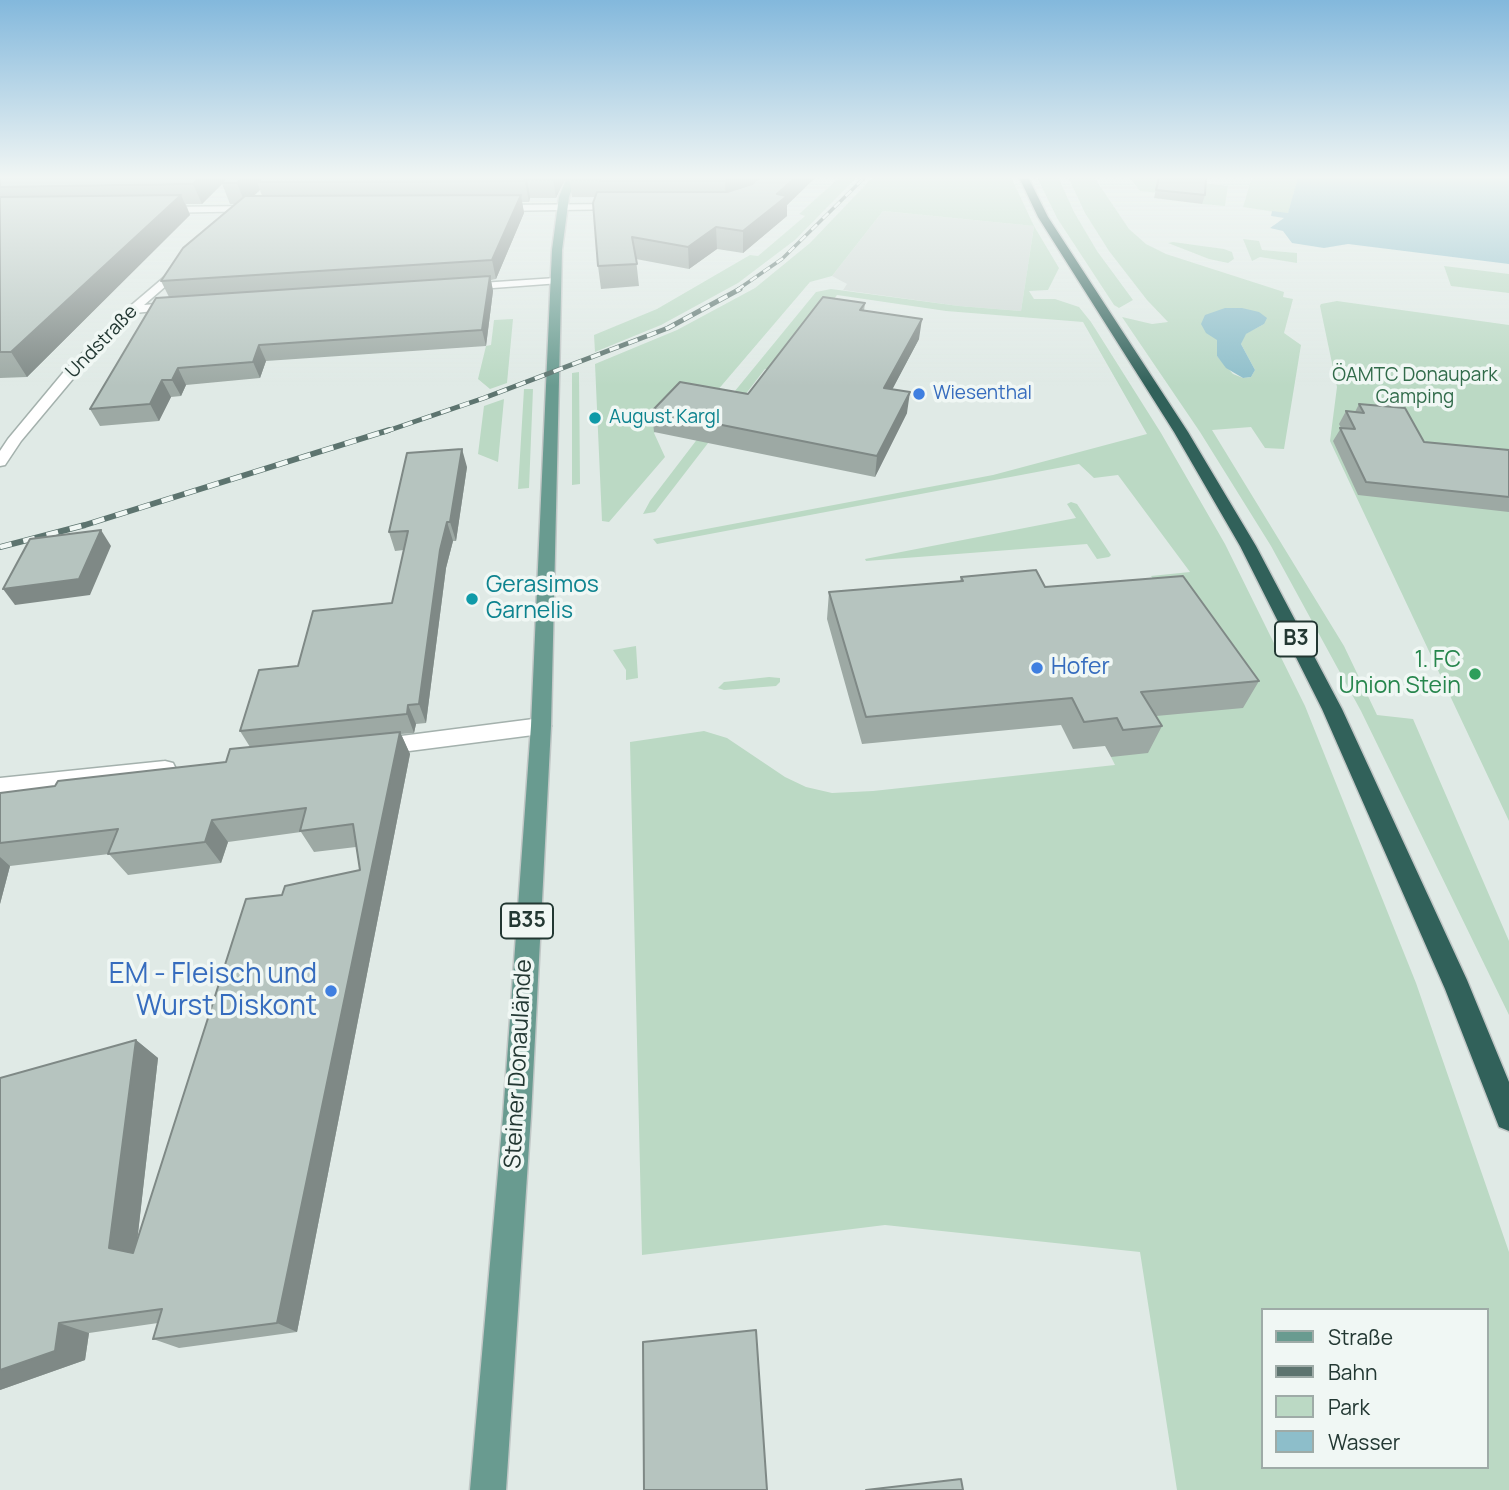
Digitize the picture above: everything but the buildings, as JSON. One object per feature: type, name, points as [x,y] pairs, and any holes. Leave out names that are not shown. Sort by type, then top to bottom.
[{"type":"highway","name":"B3","points":[[1062,247],[1174,421],[1248,546],[1326,698],[1458,989],[1509,1117]]},
{"type":"main road","name":"B35","points":[[556,281],[559,247]]},
{"type":"main road","name":"Steiner Donaulände","points":[[488,1490],[517,1116],[541,726],[556,281]]},
{"type":"street","name":"Undstraße","points":[[0,462],[15,439],[72,371],[132,310],[191,259]]},
{"type":"street","points":[[457,288],[556,281]]},
{"type":"street","points":[[132,310],[186,306]]},
{"type":"street","points":[[0,435],[15,439]]},
{"type":"street","points":[[357,749],[541,726]]},
{"type":"street","points":[[0,786],[192,766]]},
{"type":"shaded area","points":[[855,247],[1031,247],[1021,311],[959,306],[843,290],[847,284],[832,276]]},
{"type":"green space","points":[[769,247],[786,247],[738,283],[661,325],[595,352],[594,335],[657,309],[750,255],[758,256]]},
{"type":"green space","points":[[806,247],[855,247],[832,276],[810,282],[705,405],[667,419],[654,433],[665,457],[609,522],[602,521],[595,364],[677,330],[755,288]]},
{"type":"green space","points":[[1031,247],[1046,247],[1059,268],[1048,290],[1029,291],[1034,299],[1055,299],[1079,307],[1091,322],[1161,433],[1225,544],[1305,706],[1416,983],[1509,1252],[1509,1490],[1177,1490],[1140,1252],[885,1225],[642,1255],[630,742],[704,731],[727,738],[785,777],[806,787],[832,793],[1115,765],[1111,757],[1171,603],[1151,576],[1190,572],[1118,475],[1094,478],[1079,464],[657,544],[653,539],[993,475],[1147,434],[1083,322],[946,311],[837,295],[781,371],[765,369],[655,512],[643,514],[721,408],[816,292],[831,289],[959,306],[1021,311]]},
{"type":"green space","points":[[1076,247],[1094,247],[1133,300],[1119,308],[1114,305]]},
{"type":"green space","points":[[1106,247],[1151,247],[1166,254],[1284,292],[1283,297],[1293,299],[1284,333],[1301,345],[1284,449],[1265,448],[1251,427],[1212,430],[1344,646],[1377,715],[1413,719],[1509,941],[1509,1015],[1361,711],[1271,546],[1200,432],[1122,317],[1152,324],[1168,322]],"holes":[[[1264,324],[1245,334],[1241,344],[1255,370],[1251,377],[1243,378],[1233,374],[1217,356],[1217,340]]]},
{"type":"green space","points":[[1177,247],[1224,249],[1232,252],[1234,259],[1228,263]]},
{"type":"green space","points":[[1246,247],[1297,253],[1297,263],[1260,257],[1252,261]]},
{"type":"green space","points":[[1444,266],[1509,274],[1509,293],[1451,286]]},
{"type":"green space","name":"ÖAMTC Donaupark Camping","points":[[1337,301],[1509,325],[1509,821],[1330,441],[1337,387],[1320,306]]},
{"type":"green space","points":[[513,319],[507,383],[490,389],[478,379],[486,346],[491,345],[494,320]]},
{"type":"green space","points":[[579,372],[580,484],[572,485],[572,373]]},
{"type":"green space","points":[[524,389],[533,389],[529,488],[518,489]]},
{"type":"green space","points":[[504,399],[498,462],[478,454],[484,406]]},
{"type":"green space","points":[[1067,504],[1077,504],[1111,555],[1109,557],[1097,559],[1087,544],[865,559],[1076,518]]},
{"type":"green space","points":[[636,646],[638,678],[626,680],[626,670],[613,650]]},
{"type":"green space","points":[[780,678],[780,682],[776,686],[724,690],[718,688],[724,682]]},
{"type":"water","points":[[1368,247],[1509,247],[1509,264]]},
{"type":"water","points":[[1225,308],[1259,312],[1267,318],[1264,324],[1246,334],[1241,344],[1255,370],[1251,377],[1243,378],[1226,368],[1217,356],[1217,340],[1206,333],[1201,324],[1205,315]]},
{"type":"railway","points":[[737,290],[782,259],[795,247]]},
{"type":"railway","points":[[384,432],[484,398],[668,328],[740,289]]},
{"type":"railway","points":[[0,547],[85,525],[389,430]]},
{"type":"place","name":"Wiesenthal","points":[[919,394]]},
{"type":"place","name":"August Kargl","points":[[595,418]]},
{"type":"place","name":"Gerasimos Garnelis","points":[[472,599]]},
{"type":"place","name":"Hofer","points":[[1037,668]]},
{"type":"place","name":"1. FC Union Stein","points":[[1475,674]]},
{"type":"place","name":"EM - Fleisch und Wurst Diskont","points":[[331,991]]}]
